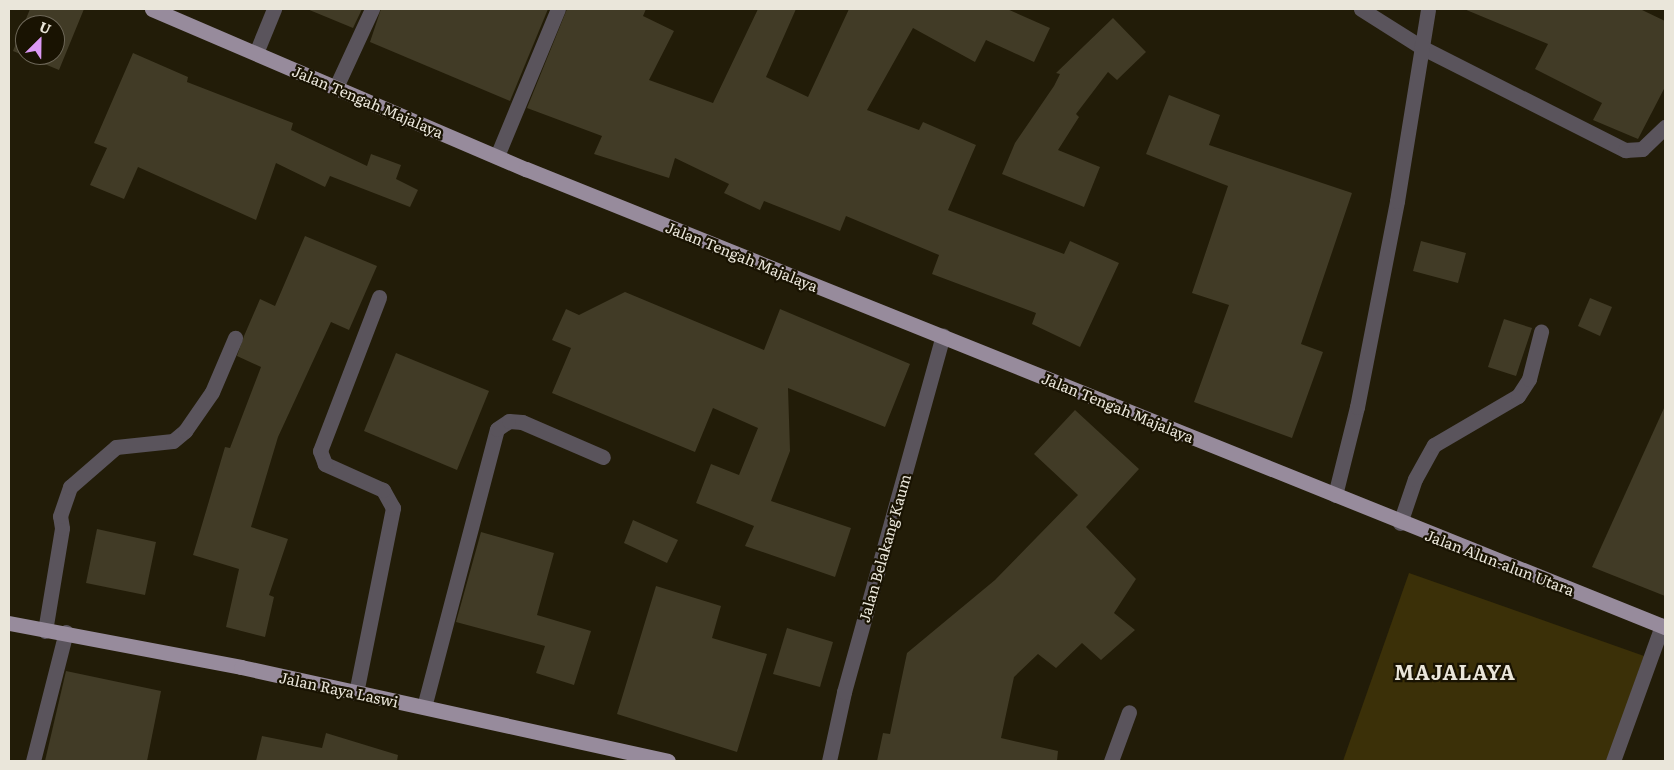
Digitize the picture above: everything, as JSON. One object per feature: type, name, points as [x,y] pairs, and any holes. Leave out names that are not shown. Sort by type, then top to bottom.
[{"type":"main road","name":"Jalan Tengah Majalaya","points":[[152,9],[497,156],[1335,494]]},
{"type":"main road","name":"Jalan Alun-alun Utara","points":[[1335,494],[1400,523],[1664,627]]},
{"type":"main road","name":"Jalan Raya Laswi","points":[[9,623],[66,632],[424,707],[668,761]]},
{"type":"street","points":[[256,53],[274,9]]},
{"type":"street","points":[[336,87],[372,9]]},
{"type":"street","points":[[497,156],[558,9]]},
{"type":"street","points":[[1361,9],[1421,47],[1625,150],[1642,149],[1665,127]]},
{"type":"street","points":[[1335,494],[1357,408],[1393,221],[1428,9]]},
{"type":"street","points":[[356,693],[393,508],[383,490],[325,464],[320,452],[379,296]]},
{"type":"street","points":[[1400,523],[1414,479],[1434,444],[1518,396],[1529,379],[1541,332]]},
{"type":"street","name":"Jalan Belakang Kaum","points":[[829,761],[844,692],[944,336]]},
{"type":"street","points":[[45,630],[62,528],[60,516],[70,487],[116,447],[173,441],[185,431],[212,392],[235,338]]},
{"type":"street","points":[[424,707],[497,428],[509,421],[522,422],[603,457]]},
{"type":"street","points":[[1613,761],[1664,627]]},
{"type":"street","points":[[33,761],[66,632]]},
{"type":"street","points":[[1111,761],[1129,712]]},
{"type":"shaded area","points":[[1409,573],[1644,656],[1607,761],[1343,761]]},
{"type":"building","points":[[30,9],[84,9],[65,55],[65,15],[28,15]]},
{"type":"building","points":[[307,9],[362,9],[353,28]]},
{"type":"building","points":[[381,9],[548,9],[510,101],[370,42]]},
{"type":"building","points":[[567,9],[646,9],[643,16],[674,31],[649,80],[713,103],[758,9],[796,9],[766,77],[808,97],[849,9],[1007,9],[1050,28],[1034,62],[986,40],[975,62],[913,28],[867,110],[919,130],[923,122],[976,145],[948,210],[1064,254],[1070,241],[1119,263],[1080,347],[1032,324],[1036,313],[932,274],[939,255],[846,216],[840,231],[764,201],[760,210],[724,193],[729,184],[675,158],[669,178],[594,154],[602,136],[527,108]]},
{"type":"building","points":[[1464,9],[1640,9],[1665,21],[1665,87],[1638,139],[1593,120],[1602,103],[1535,69],[1548,44]]},
{"type":"building","points":[[1113,18],[1146,52],[1117,80],[1108,72],[1076,114],[1079,117],[1058,150],[1100,167],[1084,207],[1002,174],[1015,143],[1054,86],[1060,74],[1056,73]]},
{"type":"building","points":[[133,53],[188,77],[187,82],[293,123],[291,130],[367,166],[371,154],[401,165],[396,179],[418,190],[410,207],[330,176],[325,187],[276,163],[256,220],[138,167],[124,199],[90,185],[107,148],[94,143]]},
{"type":"building","points":[[47,65],[61,65],[59,70]]},
{"type":"building","points":[[1169,95],[1220,115],[1209,145],[1352,193],[1301,344],[1323,352],[1292,438],[1194,402],[1229,305],[1192,293],[1228,186],[1146,154]]},
{"type":"building","points":[[305,236],[377,266],[349,330],[331,322],[278,437],[251,527],[288,539],[269,595],[274,597],[265,637],[226,627],[239,569],[193,555],[225,447],[230,448],[261,367],[237,356],[244,336],[260,299],[275,306]]},
{"type":"building","points":[[1421,241],[1466,253],[1458,283],[1413,271]]},
{"type":"building","points":[[625,292],[764,350],[780,309],[910,364],[885,427],[788,388],[790,451],[771,501],[851,528],[835,577],[745,546],[754,526],[696,503],[711,464],[739,475],[758,428],[713,408],[695,452],[552,393],[571,348],[552,340],[566,309],[579,315]]},
{"type":"building","points":[[1590,298],[1612,307],[1600,336],[1578,326]]},
{"type":"building","points":[[1504,319],[1532,328],[1516,376],[1488,367]]},
{"type":"building","points":[[396,353],[489,391],[457,470],[364,431]]},
{"type":"building","points":[[1665,406],[1665,596],[1592,567]]},
{"type":"building","points":[[1075,410],[1139,469],[1086,527],[1136,579],[1114,613],[1135,630],[1101,660],[1082,643],[1056,668],[1038,654],[1014,677],[1001,738],[1058,751],[1057,761],[877,761],[883,733],[890,734],[907,653],[995,580],[1078,495],[1034,454]]},
{"type":"building","points":[[633,520],[678,540],[667,563],[624,543]]},
{"type":"building","points":[[97,529],[156,542],[145,595],[86,583]]},
{"type":"building","points":[[481,532],[554,553],[537,615],[591,631],[574,685],[536,673],[545,646],[456,622]]},
{"type":"building","points":[[656,586],[721,606],[712,638],[767,654],[737,752],[617,714]]},
{"type":"building","points":[[787,628],[833,642],[820,687],[773,674]]},
{"type":"building","points":[[66,671],[161,691],[147,761],[45,761]]},
{"type":"building","points":[[326,733],[398,755],[397,761],[256,761],[262,736],[322,748]]},
{"type":"district","name":"MAJALAYA","points":[[1455,671]]}]
